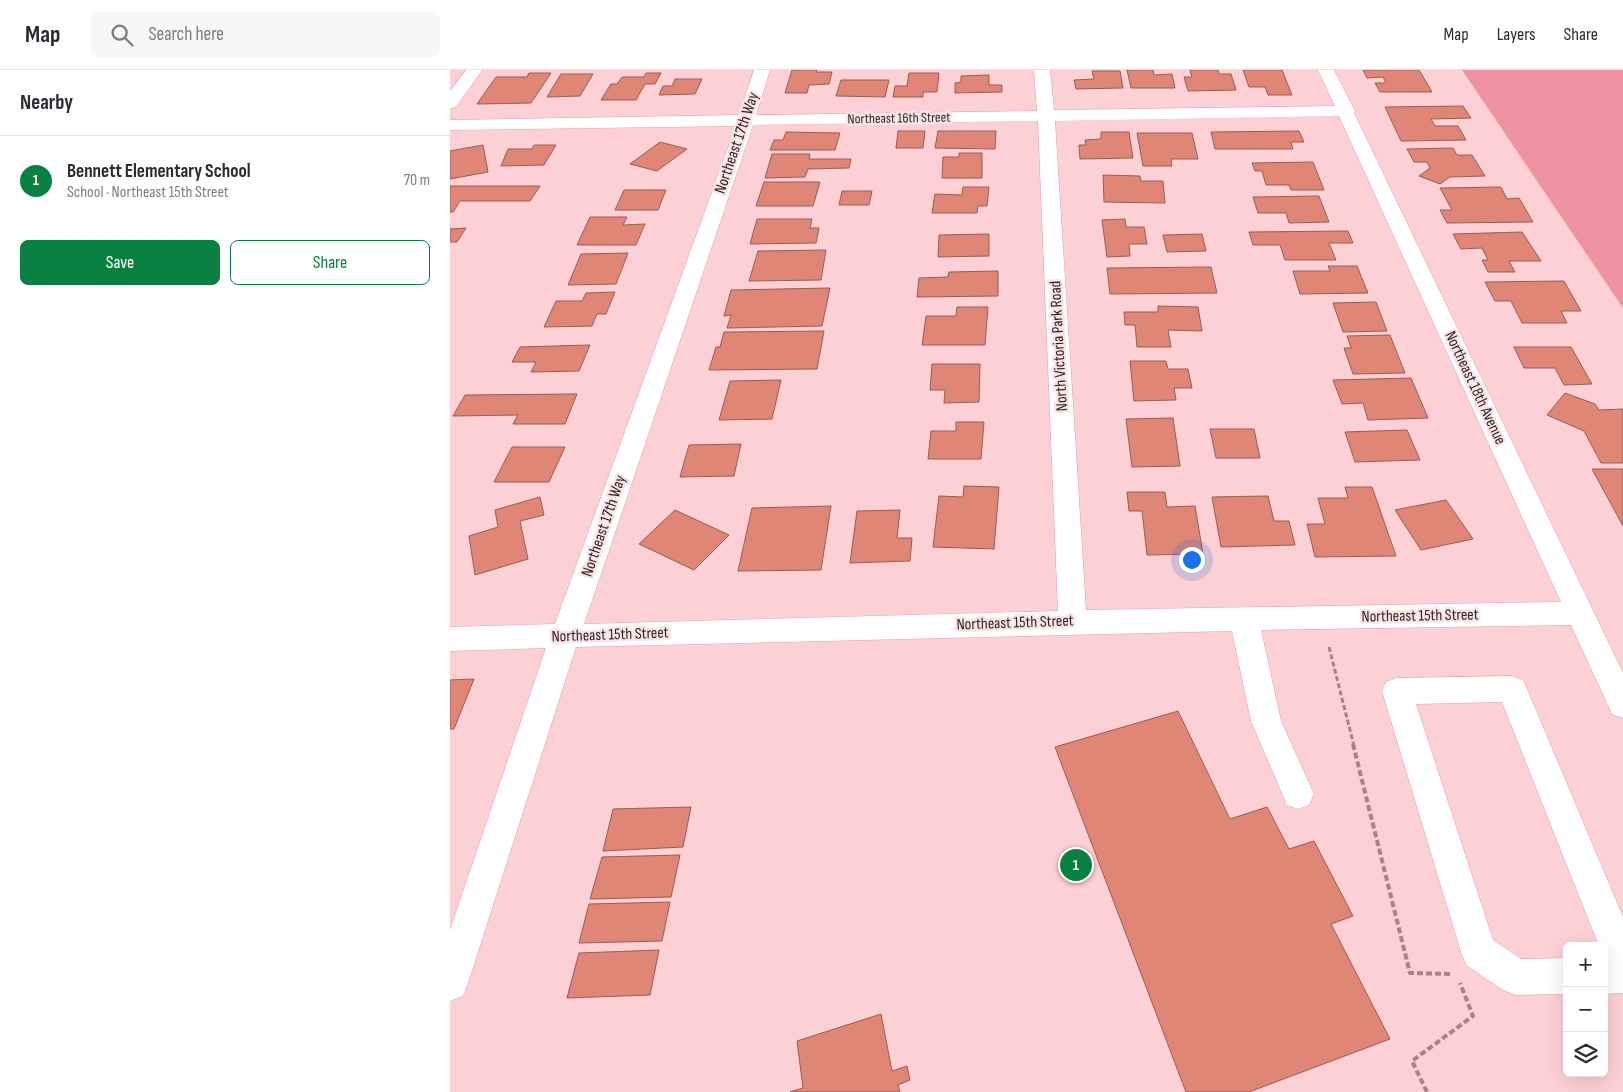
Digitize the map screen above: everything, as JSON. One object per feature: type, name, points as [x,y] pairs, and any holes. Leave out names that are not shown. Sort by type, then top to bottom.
[{"type":"street","points":[[450,103],[474,70]]},
{"type":"street","name":"Northeast 17th Way","points":[[450,983],[565,636],[746,121],[762,70]]},
{"type":"street","name":"North Victoria Park Road","points":[[1042,70],[1074,622]]},
{"type":"street","name":"Northeast 18th Avenue","points":[[1326,70],[1347,111],[1579,614],[1623,705]]},
{"type":"street","name":"Northeast 16th Street","points":[[450,125],[1347,111]]},
{"type":"street","name":"Northeast 15th Street","points":[[450,639],[1074,622],[1579,614]]},
{"type":"street","points":[[1244,619],[1266,721],[1298,794]]},
{"type":"street","points":[[1563,976],[1516,977],[1479,952],[1397,690],[1512,690],[1623,960]]},
{"type":"street","points":[[1608,976],[1623,975]]},
{"type":"path","points":[[1328,644],[1410,973],[1457,974],[1473,1016],[1412,1061],[1427,1092]]},
{"type":"shaded area","points":[[1462,70],[1623,70],[1623,308]]},
{"type":"building","points":[[792,70],[832,72],[829,84],[809,85],[807,93],[785,93]]},
{"type":"building","points":[[1127,70],[1153,70],[1154,75],[1172,74],[1175,88],[1131,88]]},
{"type":"building","points":[[1190,70],[1218,70],[1219,74],[1231,74],[1236,90],[1188,91],[1184,77],[1192,77]]},
{"type":"building","points":[[1243,70],[1282,70],[1292,95],[1268,95],[1265,87],[1249,87]]},
{"type":"building","points":[[1363,70],[1419,70],[1432,92],[1380,92],[1375,83],[1386,83],[1383,77],[1367,78]]},
{"type":"building","points":[[1092,71],[1120,71],[1123,88],[1076,89],[1074,80],[1094,79]]},
{"type":"building","points":[[529,73],[551,73],[531,103],[477,104],[496,77],[527,77]]},
{"type":"building","points":[[646,73],[661,73],[655,84],[645,84],[636,100],[601,100],[611,84],[617,84],[622,77],[644,77]]},
{"type":"building","points":[[909,73],[939,73],[937,92],[923,92],[923,97],[893,97],[895,86],[907,86]]},
{"type":"building","points":[[561,74],[593,74],[580,96],[547,97]]},
{"type":"building","points":[[989,75],[989,85],[1002,85],[1002,92],[955,93],[955,83],[961,82],[961,76]]},
{"type":"building","points":[[675,79],[702,79],[695,94],[659,95],[663,86],[672,86]]},
{"type":"building","points":[[841,80],[889,80],[885,97],[836,96]]},
{"type":"building","points":[[1463,106],[1471,118],[1431,119],[1435,126],[1458,126],[1466,140],[1401,141],[1385,107]]},
{"type":"building","points":[[898,131],[925,131],[923,148],[896,148]]},
{"type":"building","points":[[938,131],[996,131],[995,149],[935,148]]},
{"type":"building","points":[[1299,131],[1304,142],[1291,142],[1293,149],[1215,149],[1211,132]]},
{"type":"building","points":[[786,132],[840,133],[835,150],[770,150],[774,140],[783,140]]},
{"type":"building","points":[[1101,132],[1129,132],[1133,158],[1080,159],[1079,145],[1086,145],[1085,140],[1101,139]]},
{"type":"building","points":[[1137,133],[1192,133],[1198,159],[1171,159],[1172,166],[1143,166]]},
{"type":"building","points":[[660,142],[687,149],[657,171],[630,164]]},
{"type":"building","points":[[483,145],[488,172],[450,179],[450,151]]},
{"type":"building","points":[[534,145],[556,145],[544,165],[501,166],[508,149],[532,149]]},
{"type":"building","points":[[1453,148],[1457,155],[1472,155],[1485,176],[1450,177],[1440,184],[1419,176],[1430,168],[1427,162],[1414,162],[1407,149]]},
{"type":"building","points":[[959,153],[982,153],[982,178],[942,178],[943,157],[959,157]]},
{"type":"building","points":[[772,154],[810,154],[809,159],[851,159],[849,168],[808,169],[805,177],[765,178]]},
{"type":"building","points":[[1313,162],[1324,190],[1291,190],[1289,185],[1266,185],[1262,171],[1255,171],[1252,163]]},
{"type":"building","points":[[1103,175],[1140,176],[1141,181],[1163,181],[1165,203],[1104,202]]},
{"type":"building","points":[[764,182],[820,182],[813,206],[756,206]]},
{"type":"building","points":[[450,186],[540,186],[530,201],[460,201],[453,212],[450,212]]},
{"type":"building","points":[[963,187],[989,187],[987,206],[978,206],[977,213],[932,213],[935,194],[962,195]]},
{"type":"building","points":[[1501,187],[1507,199],[1519,198],[1533,222],[1447,223],[1440,210],[1452,210],[1440,188]]},
{"type":"building","points":[[624,190],[666,190],[658,210],[615,210]]},
{"type":"building","points":[[842,191],[872,191],[869,205],[839,205]]},
{"type":"building","points":[[1319,196],[1329,222],[1289,223],[1286,213],[1258,213],[1253,197]]},
{"type":"building","points":[[590,217],[627,217],[623,225],[645,224],[636,245],[577,245]]},
{"type":"building","points":[[757,219],[812,219],[810,228],[819,228],[816,243],[750,244]]},
{"type":"building","points":[[1125,219],[1126,227],[1144,227],[1147,244],[1129,244],[1130,256],[1107,257],[1102,220]]},
{"type":"building","points":[[466,228],[457,242],[450,242],[450,229]]},
{"type":"building","points":[[1348,231],[1353,243],[1329,243],[1336,260],[1285,260],[1280,245],[1253,245],[1249,232]]},
{"type":"building","points":[[1522,232],[1541,261],[1509,261],[1515,272],[1488,272],[1482,260],[1488,260],[1482,248],[1461,249],[1453,234]]},
{"type":"building","points":[[989,234],[989,256],[938,257],[939,235]]},
{"type":"building","points":[[1202,234],[1206,251],[1167,252],[1163,235]]},
{"type":"building","points":[[826,250],[821,280],[749,281],[758,251]]},
{"type":"building","points":[[628,253],[616,284],[568,285],[581,254]]},
{"type":"building","points":[[1328,266],[1357,266],[1368,293],[1300,294],[1293,271],[1330,271]]},
{"type":"building","points":[[1211,267],[1217,293],[1110,294],[1107,268]]},
{"type":"building","points":[[998,271],[998,296],[917,297],[919,278],[948,277],[949,272]]},
{"type":"building","points":[[1564,281],[1581,311],[1561,311],[1567,323],[1522,323],[1511,301],[1495,301],[1485,282]]},
{"type":"building","points":[[830,288],[822,326],[727,328],[731,315],[724,316],[731,290]]},
{"type":"building","points":[[615,292],[606,314],[597,314],[592,326],[544,327],[556,301],[582,301],[586,293]]},
{"type":"building","points":[[1376,302],[1387,331],[1343,332],[1333,303]]},
{"type":"building","points":[[1158,306],[1198,307],[1202,331],[1168,330],[1171,347],[1137,347],[1135,325],[1125,325],[1124,312],[1158,312]]},
{"type":"building","points":[[957,307],[988,307],[985,345],[922,345],[926,316],[956,316]]},
{"type":"building","points":[[824,331],[817,369],[709,370],[716,347],[720,347],[724,332]]},
{"type":"building","points":[[1390,335],[1405,373],[1353,374],[1344,348],[1351,348],[1347,336]]},
{"type":"building","points":[[590,345],[579,371],[531,372],[536,362],[512,362],[520,347]]},
{"type":"building","points":[[1514,347],[1571,347],[1592,384],[1564,385],[1555,368],[1524,368]]},
{"type":"building","points":[[1130,361],[1166,361],[1168,369],[1188,369],[1192,388],[1174,388],[1176,400],[1134,401]]},
{"type":"building","points":[[932,364],[980,364],[979,402],[944,403],[945,390],[930,390]]},
{"type":"building","points":[[1411,378],[1428,418],[1368,420],[1363,403],[1342,404],[1333,380]]},
{"type":"building","points":[[781,380],[772,419],[719,420],[730,381]]},
{"type":"building","points":[[1565,393],[1595,404],[1599,410],[1623,409],[1623,463],[1601,463],[1584,431],[1547,415]]},
{"type":"building","points":[[577,394],[565,424],[513,424],[518,415],[453,416],[465,395]]},
{"type":"building","points":[[1173,418],[1180,466],[1132,467],[1126,419]]},
{"type":"building","points":[[956,422],[984,422],[981,459],[928,459],[931,431],[956,431]]},
{"type":"building","points":[[1210,429],[1254,429],[1260,458],[1216,458]]},
{"type":"building","points":[[1407,430],[1420,460],[1355,462],[1345,432]]},
{"type":"building","points":[[741,444],[734,476],[680,477],[689,445]]},
{"type":"building","points":[[512,447],[565,447],[549,482],[494,482]]},
{"type":"building","points":[[1592,469],[1623,469],[1623,526]]},
{"type":"building","points":[[964,486],[999,487],[994,549],[933,547],[939,496],[963,497]]},
{"type":"building","points":[[1345,487],[1372,487],[1396,556],[1315,557],[1307,524],[1325,524],[1318,498],[1348,498]]},
{"type":"building","points":[[1127,492],[1165,492],[1167,507],[1195,506],[1203,554],[1147,555],[1142,511],[1129,511]]},
{"type":"building","points":[[1268,496],[1274,521],[1289,521],[1295,545],[1221,547],[1212,497]]},
{"type":"building","points":[[540,497],[544,515],[520,521],[528,559],[475,575],[469,536],[498,527],[495,510]]},
{"type":"building","points":[[1446,500],[1473,539],[1421,550],[1395,510]]},
{"type":"building","points":[[831,506],[821,570],[738,571],[752,508]]},
{"type":"building","points":[[675,510],[729,535],[694,570],[639,544]]},
{"type":"building","points":[[900,510],[897,538],[912,538],[910,561],[850,563],[857,511]]},
{"type":"building","points":[[474,679],[454,729],[450,729],[450,680]]},
{"type":"building","points":[[1178,711],[1230,819],[1267,807],[1289,849],[1314,841],[1353,916],[1331,924],[1390,1039],[1249,1092],[1186,1092],[1055,747]]},
{"type":"building","points":[[691,807],[683,847],[603,851],[613,809]]},
{"type":"building","points":[[680,855],[671,897],[590,899],[602,857]]},
{"type":"building","points":[[670,902],[662,941],[579,943],[589,904]]},
{"type":"building","points":[[659,950],[650,995],[567,998],[579,953]]},
{"type":"building","points":[[881,1014],[892,1071],[907,1066],[910,1080],[898,1085],[900,1092],[790,1092],[803,1088],[797,1041]]},
{"type":"place","name":"Bennett Elementary School","points":[[1076,865]]}]
